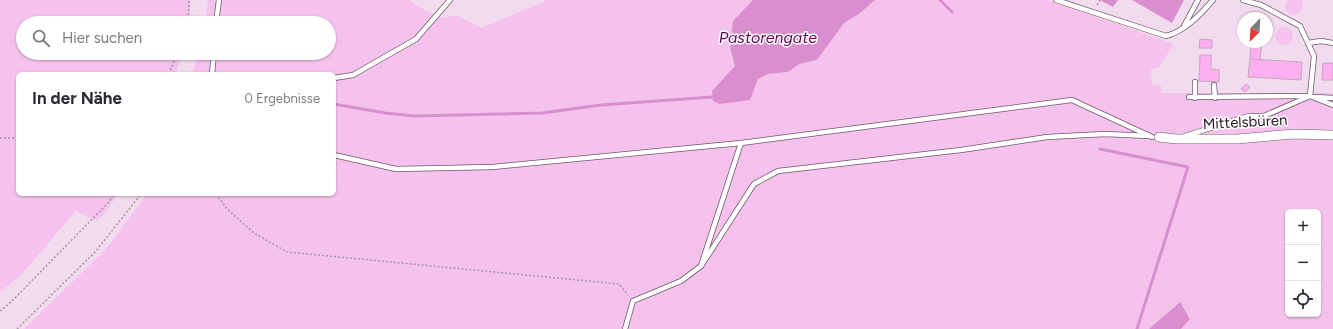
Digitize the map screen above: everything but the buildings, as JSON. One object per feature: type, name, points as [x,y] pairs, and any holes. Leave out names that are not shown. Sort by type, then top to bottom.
[{"type":"street","name":"Mittelsbüren","points":[[1156,137],[1176,139],[1237,139],[1294,134],[1333,135]]},
{"type":"lane","points":[[217,16],[218,0]]},
{"type":"lane","points":[[336,78],[353,75],[416,39],[450,0]]},
{"type":"lane","points":[[1056,0],[1166,36],[1175,34],[1182,29],[1203,11],[1213,0]]},
{"type":"lane","points":[[1182,29],[1198,0]]},
{"type":"lane","points":[[1243,0],[1261,5],[1300,26],[1314,56],[1310,96]]},
{"type":"lane","points":[[1308,43],[1321,41],[1333,43]]},
{"type":"lane","points":[[212,72],[213,60]]},
{"type":"lane","points":[[1195,82],[1195,98]]},
{"type":"lane","points":[[1214,85],[1215,98]]},
{"type":"lane","points":[[1189,97],[1215,98],[1310,96],[1333,98]]},
{"type":"lane","points":[[1176,139],[1249,116],[1264,116],[1310,96],[1333,105]]},
{"type":"lane","points":[[336,155],[396,169],[493,167],[741,143],[1072,100],[1156,137]]},
{"type":"lane","points":[[625,329],[633,301],[681,281],[701,266],[754,184],[778,171],[961,150],[1047,137],[1105,134],[1156,137]]},
{"type":"lane","points":[[701,266],[741,143]]},
{"type":"path","points":[[188,16],[189,0]]},
{"type":"path","points":[[170,72],[174,60]]},
{"type":"path","points":[[0,138],[16,138]]},
{"type":"path","points":[[0,311],[9,304],[108,203],[113,196]]},
{"type":"path","points":[[17,329],[96,251],[139,196]]},
{"type":"path","points":[[218,196],[228,209],[254,233],[287,252],[619,284],[633,301]]},
{"type":"shaded area","points":[[0,0],[191,0],[189,16],[16,16],[16,60],[180,60],[177,72],[16,72],[16,196],[117,196],[97,221],[76,211],[21,275],[0,292]]},
{"type":"shaded area","points":[[208,0],[409,0],[423,9],[443,18],[457,15],[481,28],[547,0],[753,0],[733,21],[730,48],[735,66],[712,91],[749,100],[758,79],[768,74],[788,72],[799,64],[817,60],[844,23],[859,14],[875,0],[1048,0],[1174,44],[1159,67],[1151,69],[1152,85],[1161,86],[1162,93],[1333,93],[1333,329],[1181,329],[1190,319],[1180,302],[1149,329],[24,329],[105,250],[146,196],[336,196],[336,72],[193,72],[197,60],[336,60],[336,16],[206,16]]},
{"type":"shaded area","points":[[1287,0],[1301,0],[1303,5],[1301,11],[1294,15],[1288,13],[1285,8]]},
{"type":"shaded area","points":[[1284,27],[1290,30],[1293,36],[1290,42],[1284,45],[1278,42],[1275,36],[1278,30]]},
{"type":"water","name":"Pastorengate","points":[[753,0],[875,0],[859,14],[844,23],[817,60],[799,64],[788,72],[768,74],[758,79],[750,100],[720,104],[713,101],[712,91],[735,66],[730,48],[733,21]]},
{"type":"water","points":[[1100,0],[1118,0],[1113,7]]},
{"type":"water","points":[[1132,0],[1184,0],[1172,23]]},
{"type":"water","points":[[1180,302],[1190,319],[1181,329],[1149,329]]},
{"type":"waterway","points":[[940,0],[952,12]]},
{"type":"waterway","points":[[336,104],[385,113],[415,116],[542,113],[601,105],[712,97],[715,94]]},
{"type":"waterway","points":[[1100,149],[1188,167],[1137,329]]}]
